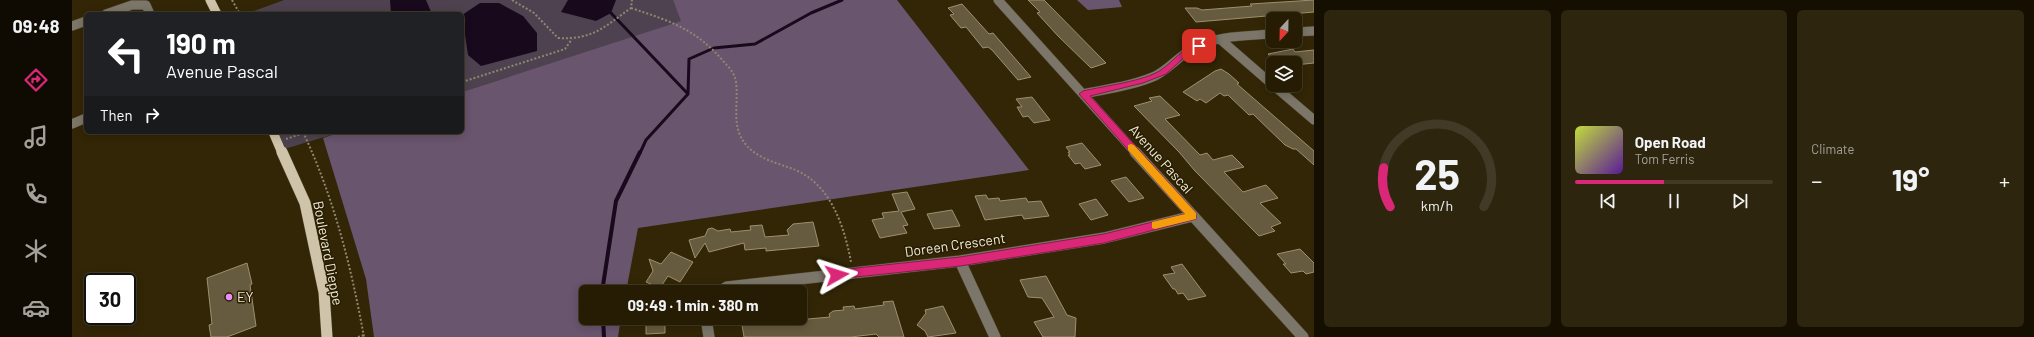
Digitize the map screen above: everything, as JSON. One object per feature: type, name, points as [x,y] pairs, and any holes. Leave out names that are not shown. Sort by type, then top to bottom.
[{"type":"main road","points":[[210,0],[216,12]]},
{"type":"main road","name":"Boulevard Dieppe","points":[[275,137],[305,203],[324,292],[327,337]]},
{"type":"street","name":"Avenue Pascal","points":[[998,0],[1303,337]]},
{"type":"street","points":[[112,12],[137,3],[143,3],[146,5],[149,12]]},
{"type":"street","points":[[72,26],[84,22]]},
{"type":"street","points":[[1302,32],[1314,31]]},
{"type":"street","points":[[1083,94],[1143,80],[1156,75],[1169,68],[1184,53],[1199,46],[1221,40],[1266,35]]},
{"type":"street","points":[[1221,40],[1266,79]]},
{"type":"street","points":[[1281,92],[1314,120]]},
{"type":"street","points":[[72,124],[84,119]]},
{"type":"street","name":"Doreen Crescent","points":[[745,285],[960,261],[1104,238],[1193,216]]},
{"type":"street","points":[[960,261],[995,337]]},
{"type":"street","points":[[707,325],[709,337]]},
{"type":"path","points":[[232,0],[239,12]]},
{"type":"path","points":[[512,0],[534,13],[558,38],[572,39],[592,35],[631,8],[632,0]]},
{"type":"path","points":[[631,8],[683,27],[732,69],[736,80],[735,118],[737,132],[748,147],[761,155],[807,175],[818,182],[830,200],[850,255],[853,273]]},
{"type":"path","points":[[464,81],[565,49],[572,39]]},
{"type":"path","points":[[275,137],[293,134]]},
{"type":"path","points":[[306,134],[321,168],[349,257],[364,336],[358,337]]},
{"type":"shaded area","points":[[284,0],[673,0],[682,21],[464,91],[464,12],[251,12]]},
{"type":"shaded area","points":[[390,0],[426,0],[431,12],[391,12]]},
{"type":"shaded area","points":[[568,0],[616,0],[611,13],[596,21],[561,12]]},
{"type":"shaded area","points":[[673,0],[897,0],[1029,170],[638,228],[627,285],[579,285],[579,325],[620,325],[618,337],[374,337],[366,279],[323,138],[335,134],[464,134],[464,91],[681,21]]},
{"type":"shaded area","points":[[1077,0],[1119,0],[1122,7],[1088,10]]},
{"type":"shaded area","points":[[480,3],[499,3],[523,16],[537,33],[537,51],[481,66],[468,55],[464,28],[464,14]]},
{"type":"shaded area","points":[[274,134],[334,134],[281,150]]},
{"type":"building","points":[[1028,0],[1044,0],[1106,63],[1091,68],[1058,36],[1037,13],[1040,12]]},
{"type":"building","points":[[1314,0],[1314,12],[1266,12],[1266,16],[1196,22],[1185,8],[1197,8],[1202,10],[1252,6],[1250,4]]},
{"type":"building","points":[[962,4],[989,34],[993,33],[1031,77],[1018,80],[992,50],[988,47],[983,48],[966,27],[961,28],[950,15],[954,14],[948,8]]},
{"type":"building","points":[[1293,49],[1295,52],[1314,50],[1314,63],[1302,64],[1302,56],[1270,56],[1268,54]]},
{"type":"building","points":[[1221,69],[1229,74],[1239,83],[1237,84],[1314,151],[1314,165],[1296,149],[1285,145],[1253,114],[1249,115],[1228,95],[1224,96],[1220,93],[1206,103],[1200,99],[1197,101],[1183,92],[1215,71]]},
{"type":"building","points":[[1160,96],[1180,115],[1165,119],[1200,155],[1207,153],[1213,160],[1232,155],[1244,167],[1224,172],[1243,192],[1266,185],[1278,198],[1260,203],[1281,223],[1271,227],[1275,231],[1259,236],[1134,106],[1152,101],[1149,98]]},
{"type":"building","points":[[1032,97],[1050,120],[1034,123],[1028,116],[1023,117],[1017,107],[1022,107],[1016,99]]},
{"type":"building","points":[[1082,143],[1101,165],[1085,169],[1080,163],[1075,164],[1068,155],[1070,155],[1068,152],[1070,152],[1066,147]]},
{"type":"building","points":[[1126,177],[1144,198],[1129,202],[1111,181]]},
{"type":"building","points":[[907,192],[915,209],[901,212],[908,225],[903,226],[907,233],[880,238],[872,220],[884,218],[882,213],[899,211],[892,194]]},
{"type":"building","points":[[986,195],[988,199],[999,198],[1000,201],[1026,198],[1028,202],[1041,201],[1049,216],[1024,219],[1022,215],[985,220],[975,196]]},
{"type":"building","points":[[1096,199],[1108,215],[1091,220],[1079,204]]},
{"type":"building","points":[[952,210],[960,226],[934,229],[927,214]]},
{"type":"building","points":[[813,222],[819,246],[766,251],[766,248],[745,250],[744,243],[709,252],[705,243],[695,258],[689,240],[705,236],[708,229],[712,228],[718,231],[730,229],[731,232],[751,230],[750,226],[762,225],[765,237],[789,235],[787,230],[793,224]]},
{"type":"building","points":[[1300,249],[1314,263],[1314,272],[1306,274],[1303,271],[1291,273],[1283,264],[1286,264],[1277,254]]},
{"type":"building","points":[[671,252],[693,262],[680,282],[668,276],[662,285],[653,285],[646,282],[653,271],[649,259],[661,264]]},
{"type":"building","name":"EY","points":[[247,263],[252,284],[250,285],[256,326],[227,337],[211,337],[209,325],[212,324],[207,278]]},
{"type":"building","points":[[1182,264],[1206,296],[1188,300],[1183,293],[1178,294],[1175,289],[1173,289],[1163,275],[1175,273],[1171,267]]},
{"type":"building","points":[[1046,276],[1067,315],[1076,318],[1075,337],[1043,337],[1034,322],[1054,317],[1042,298],[1028,297],[1020,280]]},
{"type":"building","points":[[893,301],[904,337],[879,337],[876,334],[851,337],[744,337],[742,325],[807,325],[807,319],[830,317],[829,314],[833,311],[844,310],[843,307],[854,306],[855,309],[884,305],[883,302]]},
{"type":"building","points":[[943,306],[956,333],[928,337],[925,331],[917,325],[926,313],[925,310]]},
{"type":"building","points":[[646,325],[665,325],[665,333],[646,334]]},
{"type":"waterway","points":[[688,94],[689,59],[714,48],[755,44],[811,13],[842,0]]},
{"type":"waterway","points":[[611,13],[688,94]]},
{"type":"waterway","points":[[640,153],[646,140],[688,94]]},
{"type":"waterway","points":[[603,285],[616,201],[640,152]]},
{"type":"waterway","points":[[603,325],[604,337]]},
{"type":"slow traffic","points":[[1131,147],[1193,216],[1155,225]]},
{"type":"place","name":"EY","points":[[229,297]]},
{"type":"route","points":[[837,275],[960,261],[1104,238],[1193,216],[1083,94],[1143,80],[1163,72],[1176,63],[1184,53],[1199,46]]}]
